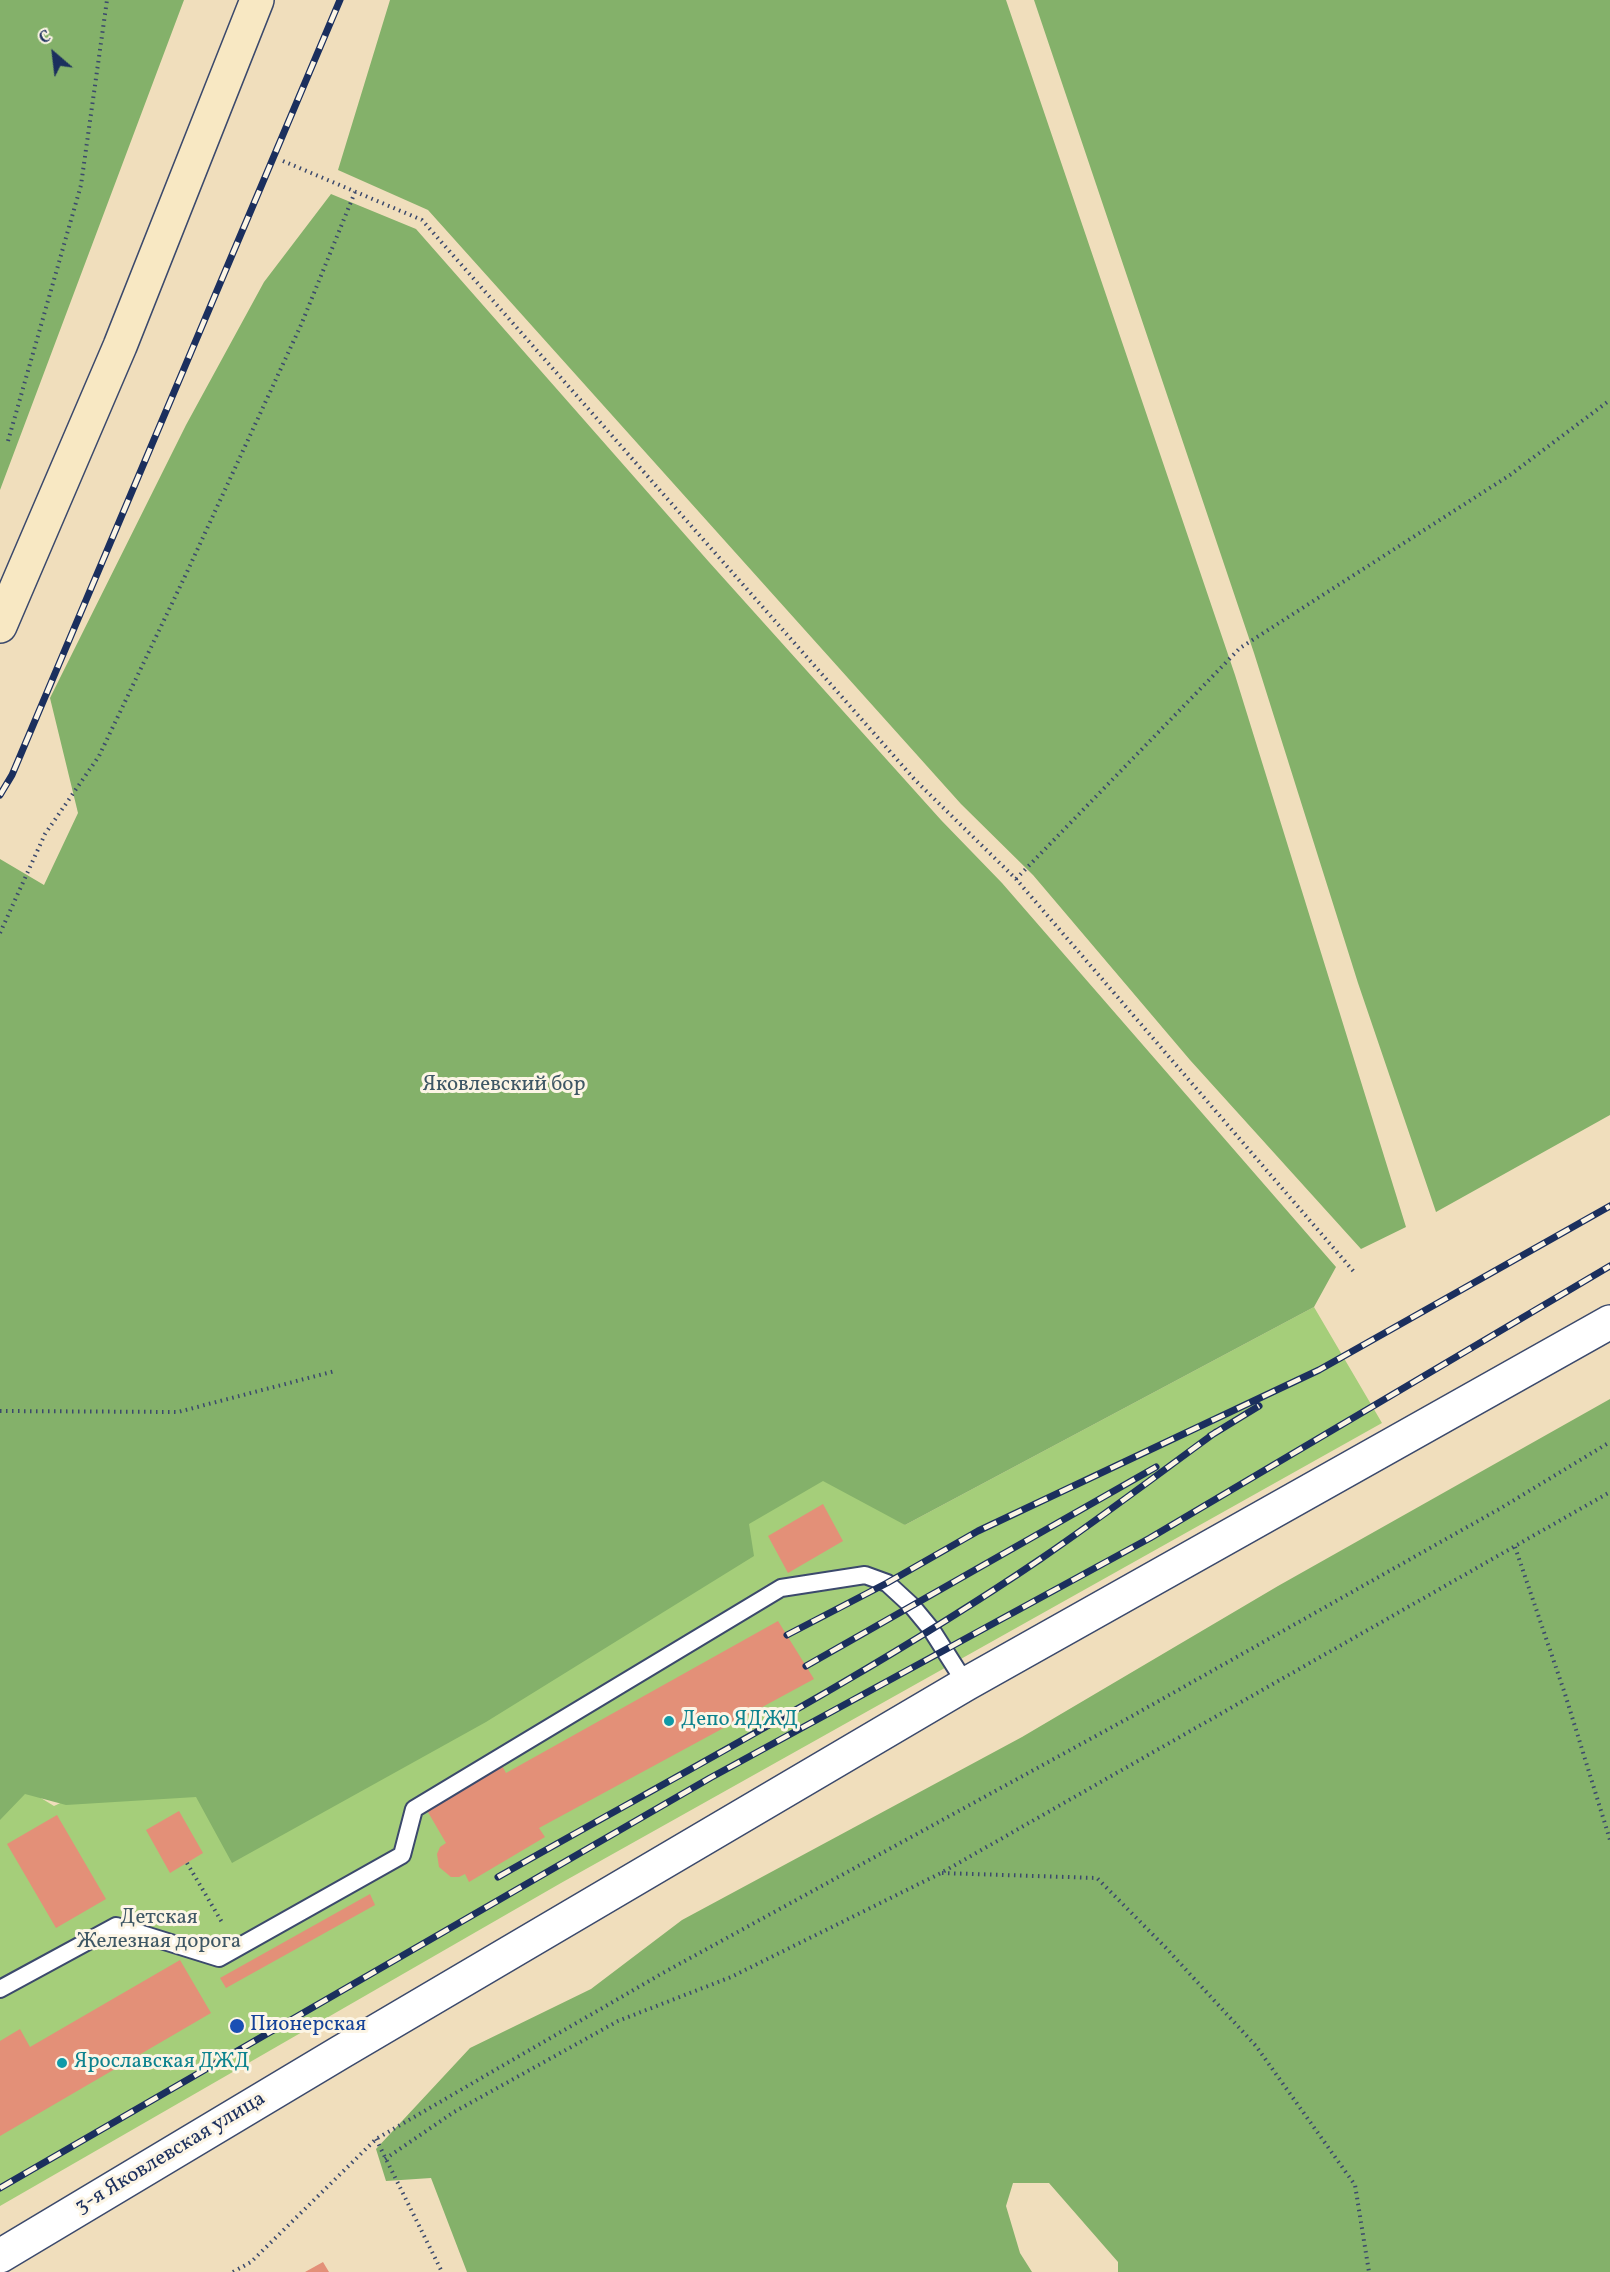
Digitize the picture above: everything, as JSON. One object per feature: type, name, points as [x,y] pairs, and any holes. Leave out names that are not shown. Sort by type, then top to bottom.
[{"type":"main road","points":[[0,626],[120,346],[257,0]]},
{"type":"street","name":"3-я Яковлевская улица","points":[[0,2256],[966,1684],[1610,1322]]},
{"type":"lane","points":[[0,1989],[116,1926],[219,1958],[402,1855],[414,1809],[782,1588],[865,1575],[887,1582],[912,1606],[931,1629],[966,1684]]},
{"type":"path","points":[[8,441],[81,185],[107,0]]},
{"type":"path","points":[[283,161],[422,220],[915,780],[1016,879],[1355,1273]]},
{"type":"path","points":[[0,933],[45,834],[99,756],[301,325],[355,192]]},
{"type":"path","points":[[1016,879],[1240,648],[1510,475],[1610,400]]},
{"type":"path","points":[[0,1411],[178,1412],[335,1371]]},
{"type":"path","points":[[233,2272],[251,2262],[376,2139],[661,1974],[1136,1714],[1501,1508],[1610,1442]]},
{"type":"path","points":[[385,2159],[454,2112],[618,2021],[731,1977],[941,1873],[1610,1492]]},
{"type":"path","points":[[1515,1547],[1565,1694],[1610,1840]]},
{"type":"path","points":[[187,1863],[236,1948]]},
{"type":"path","points":[[941,1873],[1097,1878],[1256,2046],[1355,2184],[1368,2272]]},
{"type":"path","points":[[376,2139],[442,2272]]},
{"type":"green space","points":[[0,0],[184,0],[0,490]]},
{"type":"green space","points":[[390,0],[1006,0],[1235,675],[1406,1227],[1361,1249],[1190,1060],[1033,875],[961,804],[428,210],[338,170]]},
{"type":"green space","points":[[1034,0],[1610,0],[1610,1115],[1436,1212],[1358,983],[1254,653]]},
{"type":"green space","name":"Яковлевский бор","points":[[331,194],[416,229],[709,562],[941,820],[1002,883],[1336,1267],[1314,1307],[905,1525],[823,1481],[749,1524],[754,1556],[486,1722],[232,1863],[196,1797],[66,1805],[25,1794],[0,1820],[0,859],[44,885],[78,813],[50,698],[186,425],[264,282]]},
{"type":"green space","name":"Детская Железная дорога","points":[[1314,1307],[1382,1423],[561,1883],[0,2206],[0,1773],[54,1806],[816,1449],[905,1525]]},
{"type":"green space","points":[[1610,1399],[1610,2272],[1118,2272],[1118,2262],[1049,2183],[1013,2183],[1006,2206],[1020,2253],[1032,2272],[467,2272],[431,2178],[386,2181],[376,2149],[470,2048],[591,1989],[682,1920],[1022,1737],[1278,1586]]},
{"type":"building","points":[[823,1504],[843,1541],[788,1573],[768,1536]]},
{"type":"building","name":"Депо ЯДЖД","points":[[778,1621],[814,1679],[539,1828],[545,1837],[469,1882],[465,1874],[451,1877],[439,1867],[437,1854],[440,1847],[446,1843],[425,1807],[500,1762],[506,1773]]},
{"type":"building","points":[[179,1811],[203,1853],[170,1873],[146,1830]]},
{"type":"building","points":[[57,1815],[106,1899],[56,1928],[7,1844]]},
{"type":"building","points":[[370,1894],[375,1905],[226,1988],[220,1978]]},
{"type":"building","name":"Ярославская ДЖД","points":[[180,1960],[211,2013],[0,2136],[0,2041],[20,2029],[30,2047]]},
{"type":"building","points":[[323,2262],[329,2272],[305,2272]]},
{"type":"railway","points":[[0,795],[12,775],[340,0]]},
{"type":"railway","points":[[787,1635],[887,1583],[978,1531],[1319,1370],[1610,1206]]},
{"type":"railway","points":[[0,2188],[710,1778],[1150,1538],[1610,1266]]},
{"type":"railway","points":[[1210,1436],[1259,1406]]},
{"type":"railway","points":[[498,1877],[840,1685],[974,1603],[1106,1513],[1216,1432]]},
{"type":"railway","points":[[806,1666],[1156,1467]]},
{"type":"place","name":"Депо ЯДЖД","points":[[669,1721]]},
{"type":"place","name":"Пионерская","points":[[237,2026]]},
{"type":"place","name":"Ярославская ДЖД","points":[[62,2063]]}]
